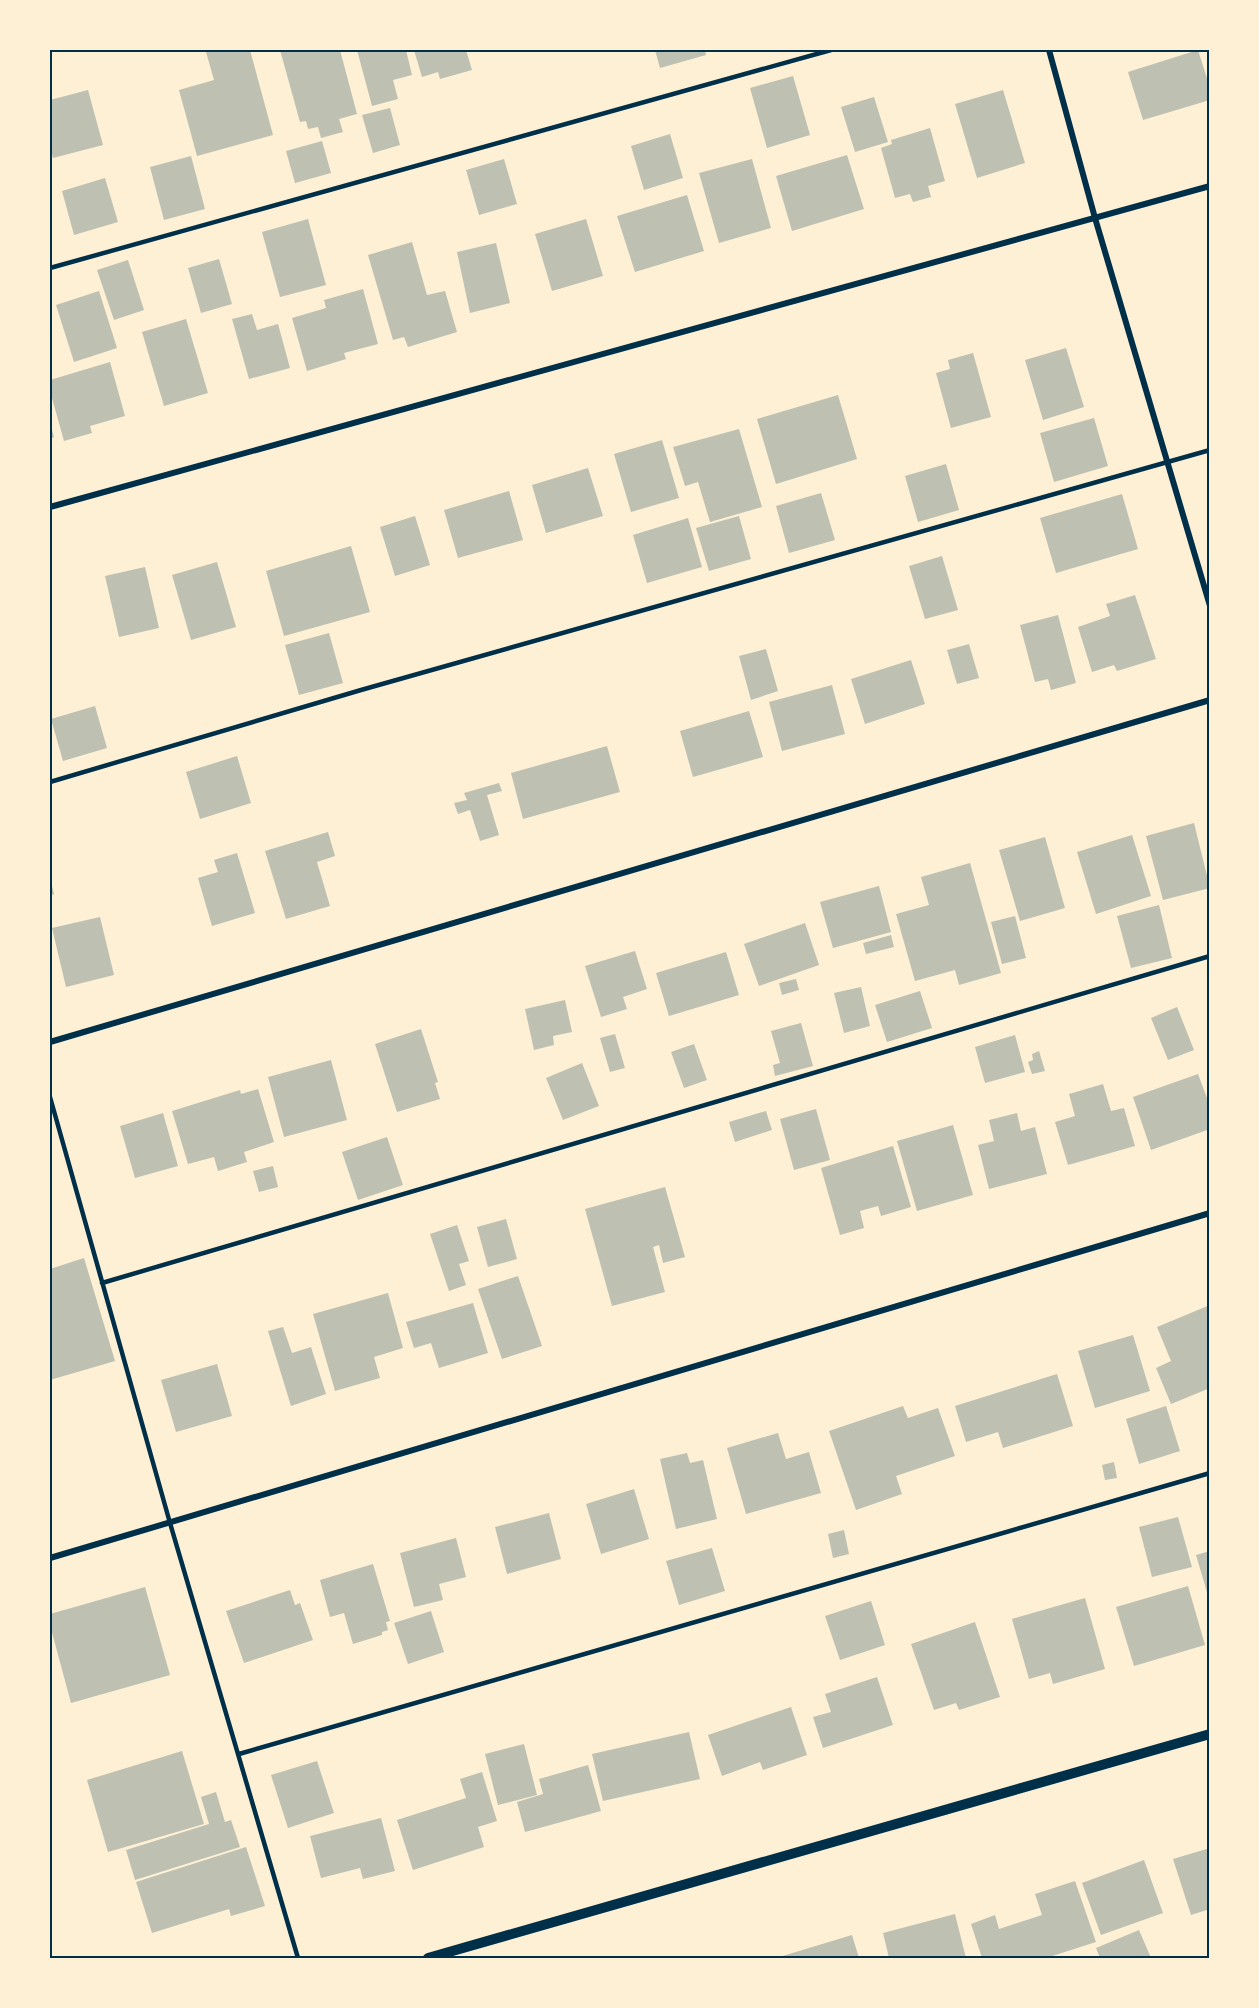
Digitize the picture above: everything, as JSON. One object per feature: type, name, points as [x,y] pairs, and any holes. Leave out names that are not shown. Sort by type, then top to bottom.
[{"type":"street","points":[[1049,50],[1095,218],[1209,606]]},
{"type":"street","points":[[50,507],[1209,186]]},
{"type":"street","points":[[50,1042],[1209,700]]},
{"type":"street","points":[[50,1558],[1209,1213]]},
{"type":"street","points":[[428,1959],[1209,1734]]},
{"type":"lane","points":[[50,268],[831,50]]},
{"type":"lane","points":[[50,782],[311,704],[1209,450]]},
{"type":"lane","points":[[102,1283],[1209,956]]},
{"type":"lane","points":[[50,1097],[170,1523],[298,1959]]},
{"type":"lane","points":[[239,1755],[1209,1473]]},
{"type":"building","points":[[250,50],[273,135],[197,156],[179,90],[214,80],[206,52]]},
{"type":"building","points":[[280,50],[340,50],[357,114],[339,119],[343,132],[321,138],[318,127],[308,129],[306,121],[300,122]]},
{"type":"building","points":[[357,50],[406,50],[412,75],[393,80],[398,99],[372,106]]},
{"type":"building","points":[[414,50],[466,50],[472,70],[440,79],[438,72],[422,77]]},
{"type":"building","points":[[655,50],[705,50],[706,55],[660,68]]},
{"type":"building","points":[[1198,50],[1210,88],[1210,100],[1143,120],[1128,72]]},
{"type":"building","points":[[793,76],[810,135],[767,148],[750,88]]},
{"type":"building","points":[[88,90],[103,145],[53,158],[50,146],[50,100]]},
{"type":"building","points":[[1003,90],[1025,163],[977,178],[955,104]]},
{"type":"building","points":[[874,97],[888,142],[855,152],[841,107]]},
{"type":"building","points":[[390,108],[400,145],[373,153],[362,115]]},
{"type":"building","points":[[930,128],[945,181],[928,186],[931,197],[913,202],[910,194],[895,198],[881,148],[892,144],[891,140]]},
{"type":"building","points":[[670,134],[683,178],[644,190],[631,146]]},
{"type":"building","points":[[322,141],[331,173],[295,183],[286,151]]},
{"type":"building","points":[[847,155],[864,209],[792,231],[776,176]]},
{"type":"building","points":[[191,156],[205,209],[164,220],[150,167]]},
{"type":"building","points":[[504,159],[517,204],[479,215],[466,170]]},
{"type":"building","points":[[752,159],[771,228],[719,243],[699,173]]},
{"type":"building","points":[[105,178],[118,222],[74,235],[62,191]]},
{"type":"building","points":[[687,195],[704,251],[635,272],[617,216]]},
{"type":"building","points":[[308,219],[326,285],[280,297],[262,232]]},
{"type":"building","points":[[586,219],[603,276],[552,291],[535,234]]},
{"type":"building","points":[[412,242],[427,295],[445,291],[457,332],[408,347],[404,337],[393,340],[368,255]]},
{"type":"building","points":[[496,243],[510,303],[470,313],[457,252]]},
{"type":"building","points":[[219,259],[232,304],[201,313],[188,268]]},
{"type":"building","points":[[128,260],[144,310],[114,320],[97,270]]},
{"type":"building","points":[[363,289],[378,344],[344,353],[346,359],[307,371],[292,318],[326,308],[324,300]]},
{"type":"building","points":[[99,291],[117,348],[74,362],[56,305]]},
{"type":"building","points":[[252,314],[257,330],[278,324],[290,368],[249,379],[232,319]]},
{"type":"building","points":[[186,319],[208,393],[164,406],[142,332]]},
{"type":"building","points":[[1066,348],[1084,407],[1043,420],[1025,360]]},
{"type":"building","points":[[973,353],[991,417],[951,428],[936,373],[950,369],[948,360]]},
{"type":"building","points":[[110,362],[125,416],[90,426],[92,433],[64,441],[50,391],[50,380]]},
{"type":"building","points":[[838,395],[857,459],[776,484],[757,419]]},
{"type":"building","points":[[1094,418],[1108,466],[1054,482],[1040,433]]},
{"type":"building","points":[[50,423],[54,437],[50,439]]},
{"type":"building","points":[[739,429],[762,507],[710,522],[698,482],[685,486],[673,447]]},
{"type":"building","points":[[662,440],[679,498],[631,512],[614,454]]},
{"type":"building","points":[[946,464],[959,510],[918,522],[905,476]]},
{"type":"building","points":[[588,468],[603,516],[546,533],[532,485]]},
{"type":"building","points":[[509,491],[523,540],[458,558],[444,510]]},
{"type":"building","points":[[821,493],[835,540],[789,553],[776,506]]},
{"type":"building","points":[[1122,494],[1138,549],[1056,573],[1040,518]]},
{"type":"building","points":[[415,516],[430,565],[395,576],[380,527]]},
{"type":"building","points":[[739,516],[751,559],[709,571],[696,528]]},
{"type":"building","points":[[688,518],[702,567],[647,583],[633,535]]},
{"type":"building","points":[[351,546],[370,612],[284,636],[266,571]]},
{"type":"building","points":[[942,556],[958,610],[925,619],[909,566]]},
{"type":"building","points":[[217,562],[236,627],[191,640],[172,575]]},
{"type":"building","points":[[145,567],[159,628],[119,637],[105,576]]},
{"type":"building","points":[[1135,595],[1156,659],[1117,671],[1114,665],[1092,672],[1078,627],[1110,616],[1106,604]]},
{"type":"building","points":[[1058,615],[1076,683],[1051,690],[1048,679],[1035,682],[1020,625]]},
{"type":"building","points":[[329,633],[343,683],[299,695],[285,645]]},
{"type":"building","points":[[969,644],[979,678],[957,684],[947,650]]},
{"type":"building","points":[[766,649],[778,691],[751,700],[739,656]]},
{"type":"building","points":[[911,660],[925,704],[865,724],[851,679]]},
{"type":"building","points":[[832,685],[845,734],[782,751],[769,702]]},
{"type":"building","points":[[95,706],[107,748],[63,761],[51,719]]},
{"type":"building","points":[[749,711],[763,757],[693,777],[680,731]]},
{"type":"building","points":[[607,746],[620,792],[523,819],[511,773]]},
{"type":"building","points":[[237,756],[251,803],[200,819],[186,772]]},
{"type":"building","points":[[499,783],[502,791],[487,795],[499,835],[480,841],[470,810],[458,814],[454,803],[467,800],[464,793]]},
{"type":"building","points":[[1194,823],[1210,888],[1163,900],[1146,836]]},
{"type":"building","points":[[328,832],[335,856],[317,862],[330,906],[286,919],[265,851]]},
{"type":"building","points":[[1132,835],[1151,896],[1096,914],[1077,852]]},
{"type":"building","points":[[1045,837],[1065,908],[1020,921],[999,850]]},
{"type":"building","points":[[237,853],[255,913],[212,926],[198,878],[218,872],[214,860]]},
{"type":"building","points":[[970,863],[1001,973],[959,985],[955,970],[915,981],[896,914],[929,905],[921,877]]},
{"type":"building","points":[[50,878],[54,894],[50,896]]},
{"type":"building","points":[[879,886],[891,932],[833,948],[820,902]]},
{"type":"building","points":[[1159,905],[1172,958],[1131,968],[1117,916]]},
{"type":"building","points":[[1015,916],[1026,958],[1002,964],[991,922]]},
{"type":"building","points":[[100,917],[114,975],[66,987],[52,928]]},
{"type":"building","points":[[805,923],[819,965],[759,986],[744,944]]},
{"type":"building","points":[[891,935],[894,947],[866,954],[863,943]]},
{"type":"building","points":[[635,951],[647,989],[623,997],[627,1009],[601,1017],[585,966]]},
{"type":"building","points":[[726,952],[739,995],[669,1016],[656,973]]},
{"type":"building","points":[[796,979],[799,990],[782,995],[779,983]]},
{"type":"building","points":[[861,987],[870,1026],[844,1033],[834,993]]},
{"type":"building","points":[[920,991],[932,1028],[887,1042],[875,1005]]},
{"type":"building","points":[[565,1000],[572,1032],[553,1036],[554,1045],[534,1050],[525,1009]]},
{"type":"building","points":[[1177,1007],[1194,1050],[1168,1060],[1151,1018]]},
{"type":"building","points":[[801,1023],[813,1066],[775,1076],[773,1065],[780,1063],[771,1031]]},
{"type":"building","points":[[421,1029],[438,1082],[435,1083],[440,1099],[397,1112],[375,1044]]},
{"type":"building","points":[[615,1034],[625,1068],[610,1072],[600,1038]]},
{"type":"building","points":[[1015,1035],[1025,1072],[985,1083],[975,1047]]},
{"type":"building","points":[[694,1044],[707,1080],[684,1088],[671,1052]]},
{"type":"building","points":[[1039,1051],[1045,1071],[1032,1074],[1028,1062],[1033,1060],[1032,1054]]},
{"type":"building","points":[[331,1060],[347,1120],[284,1137],[268,1077]]},
{"type":"building","points":[[582,1063],[599,1106],[563,1120],[546,1078]]},
{"type":"building","points":[[1198,1074],[1210,1106],[1210,1129],[1151,1150],[1133,1097]]},
{"type":"building","points":[[1103,1084],[1111,1111],[1124,1108],[1135,1146],[1068,1165],[1055,1122],[1075,1116],[1069,1094]]},
{"type":"building","points":[[258,1089],[274,1142],[244,1152],[247,1162],[218,1171],[214,1157],[188,1164],[172,1111],[240,1090],[241,1094]]},
{"type":"building","points":[[816,1109],[830,1160],[794,1170],[780,1119]]},
{"type":"building","points":[[766,1111],[772,1130],[735,1142],[729,1122]]},
{"type":"building","points":[[163,1113],[178,1166],[135,1178],[120,1126]]},
{"type":"building","points":[[1017,1113],[1021,1131],[1035,1127],[1047,1174],[989,1189],[978,1145],[994,1141],[989,1120]]},
{"type":"building","points":[[953,1125],[973,1195],[917,1211],[897,1141]]},
{"type":"building","points":[[387,1137],[403,1185],[358,1200],[342,1152]]},
{"type":"building","points":[[893,1146],[911,1207],[881,1216],[878,1206],[860,1211],[864,1228],[840,1235],[821,1168]]},
{"type":"building","points":[[273,1166],[278,1187],[259,1192],[253,1171]]},
{"type":"building","points":[[665,1187],[685,1257],[663,1263],[659,1245],[653,1247],[665,1292],[612,1306],[585,1209]]},
{"type":"building","points":[[506,1219],[517,1259],[488,1267],[477,1227]]},
{"type":"building","points":[[457,1225],[469,1261],[459,1264],[466,1285],[449,1291],[430,1234]]},
{"type":"building","points":[[84,1258],[115,1361],[50,1380],[50,1269]]},
{"type":"building","points":[[518,1276],[542,1346],[502,1359],[478,1289]]},
{"type":"building","points":[[388,1293],[403,1348],[374,1357],[380,1378],[335,1391],[313,1314]]},
{"type":"building","points":[[473,1303],[488,1353],[439,1368],[431,1343],[414,1348],[406,1322]]},
{"type":"building","points":[[1210,1305],[1210,1388],[1171,1404],[1156,1368],[1171,1361],[1157,1327]]},
{"type":"building","points":[[283,1327],[292,1353],[311,1347],[326,1394],[291,1406],[268,1331]]},
{"type":"building","points":[[1133,1335],[1150,1391],[1095,1408],[1078,1351]]},
{"type":"building","points":[[217,1364],[232,1416],[176,1432],[161,1380]]},
{"type":"building","points":[[1057,1374],[1073,1426],[1003,1448],[998,1432],[966,1442],[955,1406]]},
{"type":"building","points":[[903,1406],[908,1418],[938,1408],[955,1456],[896,1476],[902,1494],[856,1510],[829,1431]]},
{"type":"building","points":[[1166,1406],[1180,1451],[1139,1464],[1126,1419]]},
{"type":"building","points":[[778,1433],[786,1459],[809,1452],[821,1493],[746,1514],[727,1448]]},
{"type":"building","points":[[687,1453],[690,1463],[703,1460],[717,1519],[676,1529],[660,1459]]},
{"type":"building","points":[[1114,1462],[1117,1478],[1105,1480],[1102,1465]]},
{"type":"building","points":[[634,1489],[649,1539],[601,1554],[586,1504]]},
{"type":"building","points":[[549,1513],[561,1559],[507,1574],[495,1527]]},
{"type":"building","points":[[1178,1517],[1192,1567],[1152,1577],[1139,1527]]},
{"type":"building","points":[[844,1530],[849,1554],[833,1558],[828,1534]]},
{"type":"building","points":[[456,1538],[466,1577],[439,1584],[443,1600],[414,1607],[400,1553]]},
{"type":"building","points":[[712,1548],[725,1591],[679,1605],[666,1561]]},
{"type":"building","points":[[1210,1551],[1210,1598],[1209,1599],[1196,1555]]},
{"type":"building","points":[[373,1564],[390,1621],[386,1622],[388,1630],[382,1632],[382,1635],[353,1644],[344,1613],[330,1617],[320,1580]]},
{"type":"building","points":[[1188,1586],[1205,1645],[1134,1666],[1116,1607]]},
{"type":"building","points":[[145,1587],[170,1675],[71,1703],[50,1625],[50,1614]]},
{"type":"building","points":[[290,1590],[295,1605],[300,1603],[313,1640],[244,1663],[226,1611]]},
{"type":"building","points":[[1085,1598],[1105,1669],[1053,1684],[1050,1673],[1029,1679],[1012,1619]]},
{"type":"building","points":[[871,1601],[885,1645],[840,1660],[825,1616]]},
{"type":"building","points":[[431,1611],[444,1652],[408,1664],[394,1623]]},
{"type":"building","points":[[975,1622],[1000,1697],[959,1710],[956,1703],[934,1710],[911,1644]]},
{"type":"building","points":[[877,1677],[893,1725],[823,1748],[813,1717],[831,1712],[825,1694]]},
{"type":"building","points":[[791,1707],[807,1755],[763,1770],[760,1762],[722,1776],[708,1735]]},
{"type":"building","points":[[689,1732],[700,1779],[603,1801],[592,1754]]},
{"type":"building","points":[[524,1744],[537,1795],[498,1805],[485,1754]]},
{"type":"building","points":[[182,1751],[204,1824],[108,1852],[87,1780]]},
{"type":"building","points":[[317,1761],[334,1813],[288,1828],[271,1775]]},
{"type":"building","points":[[588,1765],[601,1811],[525,1832],[517,1802],[543,1794],[539,1779]]},
{"type":"building","points":[[482,1772],[497,1821],[478,1827],[484,1847],[413,1870],[397,1820],[466,1798],[460,1779]]},
{"type":"building","points":[[216,1792],[225,1822],[231,1820],[240,1847],[135,1880],[126,1850],[209,1824],[201,1797]]},
{"type":"building","points":[[381,1818],[395,1871],[363,1879],[360,1868],[321,1878],[310,1836]]},
{"type":"building","points":[[246,1847],[265,1906],[231,1916],[229,1909],[152,1933],[136,1882]]},
{"type":"building","points":[[1210,1848],[1210,1909],[1191,1915],[1173,1859]]},
{"type":"building","points":[[1144,1860],[1163,1913],[1101,1935],[1082,1883]]},
{"type":"building","points":[[1075,1881],[1096,1942],[1046,1958],[982,1958],[971,1924],[995,1915],[999,1929],[1042,1915],[1035,1894]]},
{"type":"building","points":[[955,1914],[966,1958],[889,1958],[883,1933]]},
{"type":"building","points":[[1139,1930],[1151,1958],[1100,1958],[1096,1948]]},
{"type":"building","points":[[852,1935],[859,1958],[776,1958]]}]
